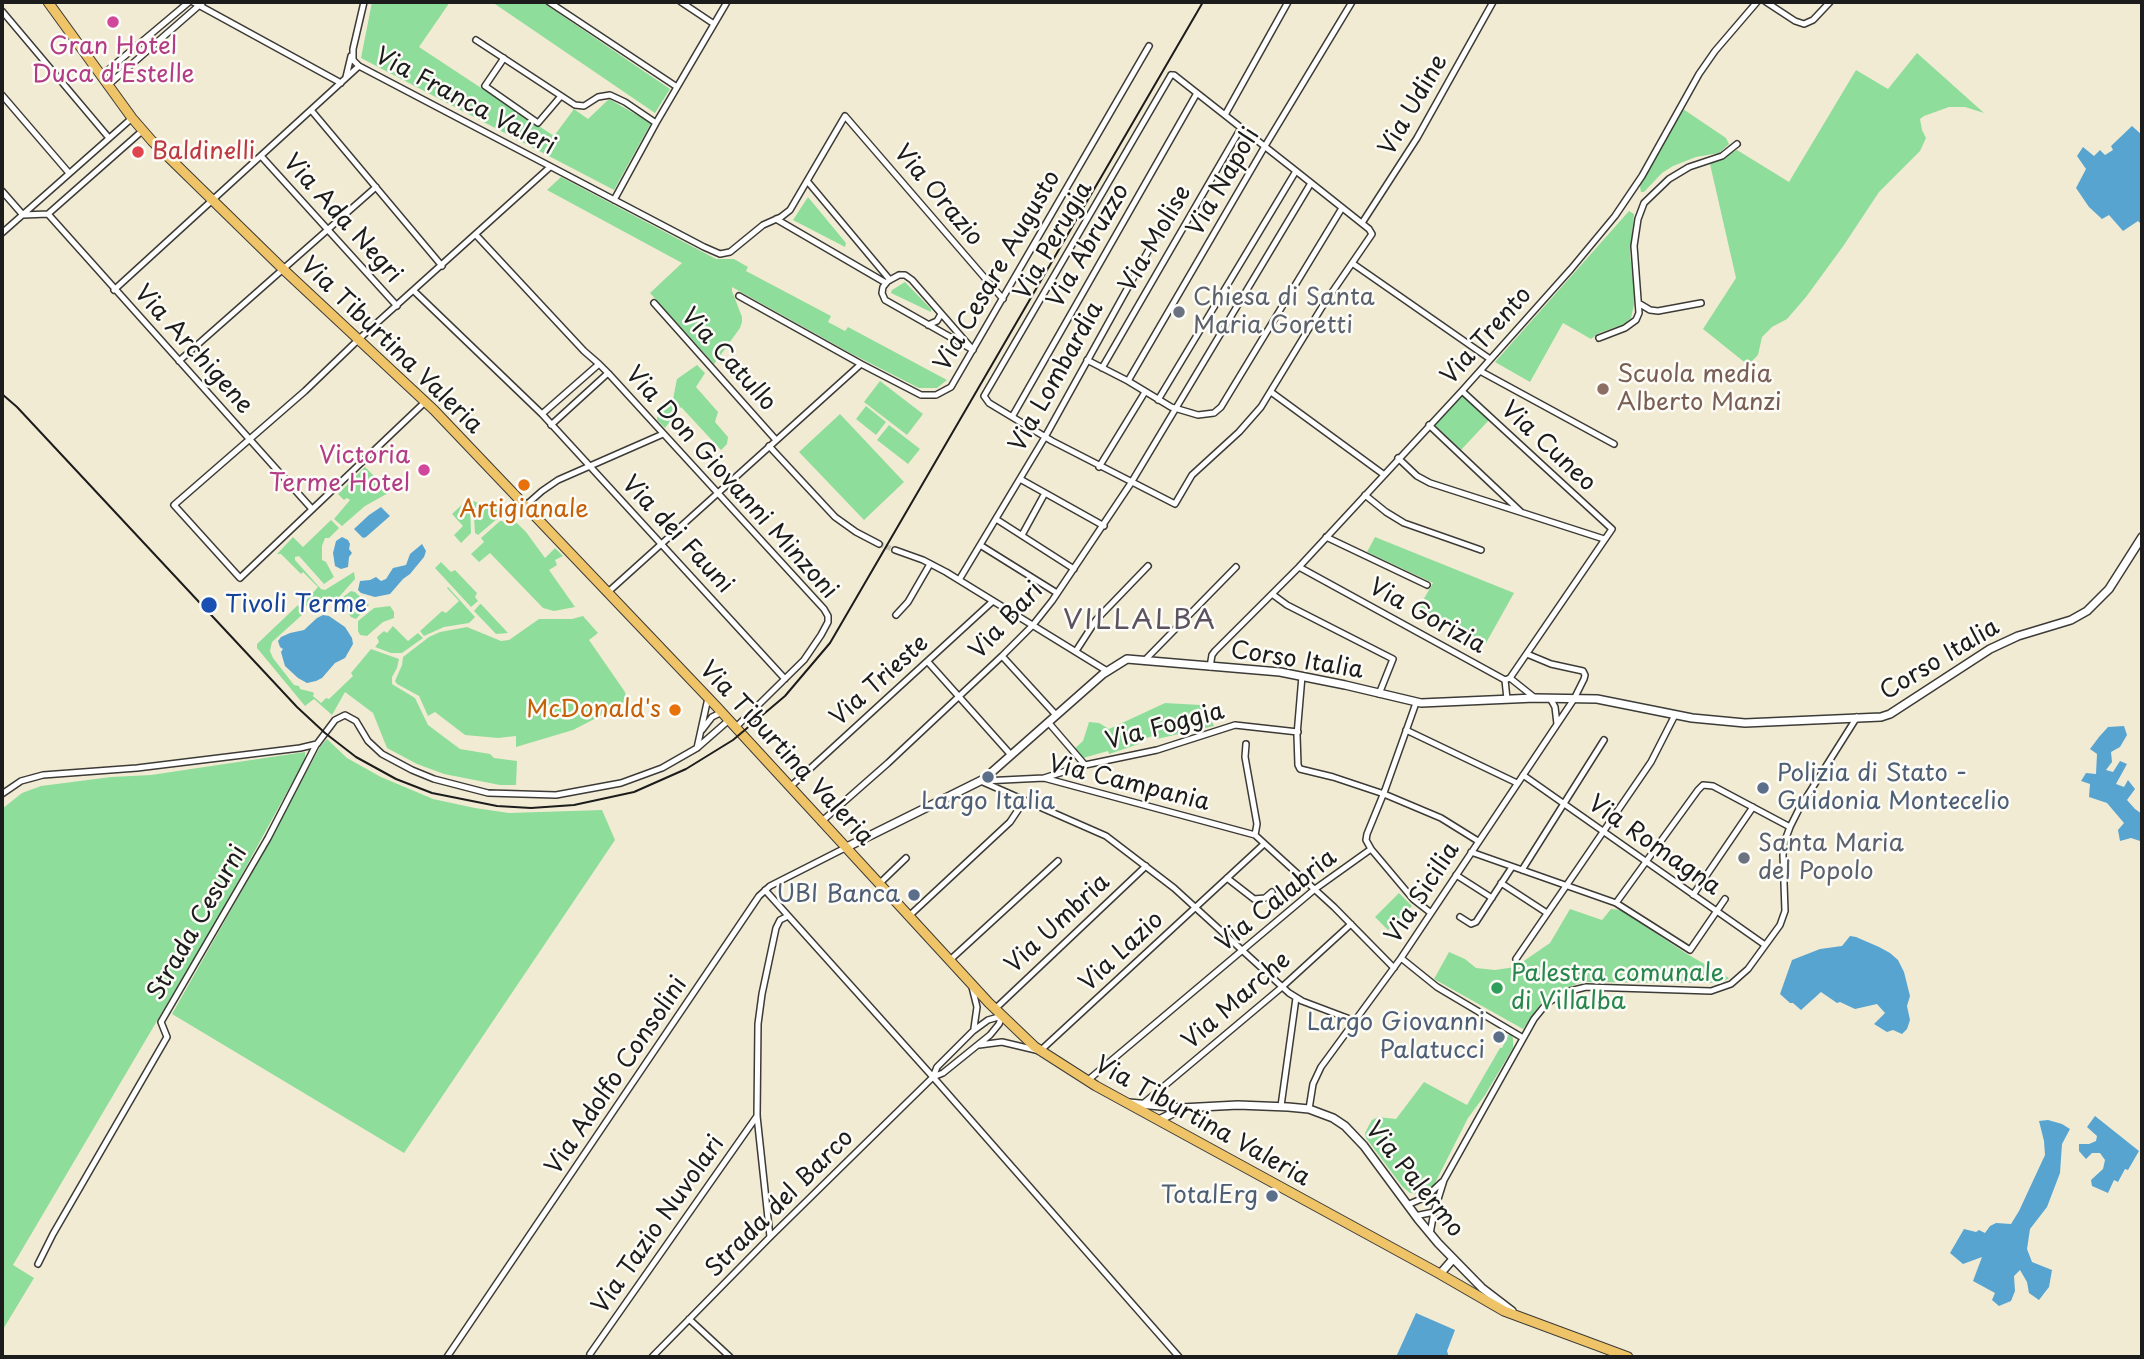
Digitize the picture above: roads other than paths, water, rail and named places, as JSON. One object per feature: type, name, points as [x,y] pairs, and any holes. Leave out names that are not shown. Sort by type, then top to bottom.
[{"type":"main road","name":"Via Tiburtina Valeria","points":[[48,2],[142,131],[284,270],[425,402],[722,712],[998,1012],[1040,1051],[1087,1081],[1504,1311],[1628,1357]]},
{"type":"street","name":"Via Franca Valeri","points":[[364,2],[353,49],[354,60],[359,66],[550,167],[720,254],[730,252],[763,225],[776,219]]},
{"type":"street","points":[[549,2],[677,88]]},
{"type":"street","points":[[681,2],[714,24]]},
{"type":"street","points":[[614,200],[727,2]]},
{"type":"street","points":[[1224,115],[1288,2]]},
{"type":"street","name":"Via Napoli","points":[[1128,381],[1352,2]]},
{"type":"street","name":"Via Udine","points":[[1362,223],[1421,131],[1493,2]]},
{"type":"street","name":"Via Trento","points":[[1210,667],[1213,653],[1299,567],[1571,269],[1626,202],[1699,74],[1757,2]]},
{"type":"street","points":[[1766,2],[1801,24],[1813,20],[1830,2]]},
{"type":"street","points":[[101,76],[196,3]]},
{"type":"street","points":[[196,3],[341,83]]},
{"type":"street","points":[[107,85],[196,3]]},
{"type":"street","points":[[2,10],[109,138]]},
{"type":"street","points":[[477,40],[561,96],[581,106],[601,96],[613,96],[656,123]]},
{"type":"street","name":"Via Cesare Augusto","points":[[861,364],[921,395],[933,396],[951,387],[1149,46]]},
{"type":"street","points":[[346,77],[353,49]]},
{"type":"street","points":[[504,58],[485,86],[538,123],[561,96]]},
{"type":"street","points":[[114,289],[359,66]]},
{"type":"street","name":"Via Perugia","points":[[1196,93],[1174,75],[1168,78],[984,399],[1099,467],[1175,504],[1192,475],[1239,432],[1271,391]]},
{"type":"street","points":[[1196,93],[1362,223],[1372,234],[1311,324],[1271,391],[1383,474]]},
{"type":"street","name":"Via Abruzzo","points":[[1012,417],[1196,93]]},
{"type":"street","points":[[2,95],[69,173]]},
{"type":"street","points":[[312,110],[442,266]]},
{"type":"street","name":"Via Orazio","points":[[808,182],[845,116],[1003,299]]},
{"type":"street","points":[[2,233],[132,118]]},
{"type":"street","name":"Via Molise","points":[[1102,368],[1241,128]]},
{"type":"street","points":[[23,215],[48,214],[142,131]]},
{"type":"street","points":[[1599,338],[1631,325],[1637,318],[1640,304],[1634,246],[1640,210],[1651,195],[1669,179],[1689,167],[1721,156],[1737,144]]},
{"type":"street","name":"Via Ada Negri","points":[[261,156],[397,306]]},
{"type":"street","points":[[425,402],[240,578],[174,505],[305,391],[550,167]]},
{"type":"street","points":[[1158,400],[1296,171]]},
{"type":"street","points":[[808,182],[888,281],[776,219],[790,210],[808,182]]},
{"type":"street","name":"Via Bari","points":[[821,822],[1033,625],[1104,526],[1311,183]]},
{"type":"street","points":[[179,361],[376,187]]},
{"type":"street","name":"Via Lombardia","points":[[959,580],[1045,437],[1182,190]]},
{"type":"street","points":[[2,191],[23,215]]},
{"type":"street","points":[[1626,202],[1640,210]]},
{"type":"street","points":[[1087,360],[1175,408],[1202,415],[1211,414],[1219,409],[1342,208]]},
{"type":"street","name":"Via Archigene","points":[[48,214],[313,509]]},
{"type":"street","name":"Via Don Giovanni Minzoni","points":[[476,235],[584,351],[608,373],[824,609],[828,622],[816,644],[785,679]]},
{"type":"street","points":[[1352,262],[1490,359]]},
{"type":"street","points":[[899,275],[906,276],[973,350],[885,300],[881,291],[888,281],[899,275]]},
{"type":"street","name":"Via dei Fauni","points":[[414,291],[542,414],[785,679]]},
{"type":"street","points":[[607,593],[861,364],[739,296]]},
{"type":"street","name":"Via Catullo","points":[[654,303],[776,440]]},
{"type":"street","points":[[1640,304],[1658,311],[1701,303]]},
{"type":"street","points":[[928,325],[937,321],[941,314]]},
{"type":"street","points":[[542,414],[598,364]]},
{"type":"street","points":[[1480,371],[1614,444]]},
{"type":"street","points":[[551,425],[608,373]]},
{"type":"street","name":"Via Cuneo","points":[[1462,391],[1612,529],[1604,539]]},
{"type":"street","points":[[1099,467],[1145,392]]},
{"type":"street","points":[[1429,425],[1524,515]]},
{"type":"street","points":[[524,506],[546,488],[589,466],[663,435]]},
{"type":"street","points":[[769,446],[835,517],[879,544]]},
{"type":"street","points":[[1398,458],[1417,476],[1428,482],[1604,539],[1508,679],[1507,699]]},
{"type":"street","points":[[1020,479],[1104,526]]},
{"type":"street","points":[[1021,535],[1045,493]]},
{"type":"street","points":[[1366,495],[1385,512],[1404,523],[1481,550]]},
{"type":"street","points":[[996,519],[1074,569]]},
{"type":"street","points":[[1326,537],[1427,585]]},
{"type":"street","name":"Corso Italia","points":[[845,848],[980,781],[1107,671],[1124,660],[1280,672],[1416,703],[1535,698],[1605,700],[1675,715],[1745,723],[1887,715],[1990,649],[2018,636],[2070,620],[2087,611],[2109,590],[2142,537]]},
{"type":"street","points":[[980,545],[1057,593]]},
{"type":"street","points":[[895,550],[930,564],[959,580],[1107,671]]},
{"type":"street","points":[[896,615],[908,602],[930,564]]},
{"type":"street","points":[[1076,651],[1096,620],[1147,566]]},
{"type":"street","points":[[1145,660],[1236,567]]},
{"type":"street","name":"Via Gorizia","points":[[1299,567],[1508,679],[1535,698]]},
{"type":"street","points":[[1272,594],[1287,605],[1393,659],[1379,694]]},
{"type":"street","name":"Via Trieste","points":[[790,787],[993,601]]},
{"type":"street","points":[[1527,654],[1547,663],[1584,672],[1585,677],[1574,699]]},
{"type":"street","points":[[1002,656],[1056,715]]},
{"type":"street","points":[[928,662],[1011,755]]},
{"type":"street","points":[[1302,676],[1298,732],[1300,769],[1384,794],[1441,818],[1478,841]]},
{"type":"street","points":[[697,748],[733,724],[785,679]]},
{"type":"street","points":[[697,748],[708,698]]},
{"type":"street","points":[[1550,698],[1555,707],[1558,724]]},
{"type":"street","name":"Via Sicilia","points":[[1309,1109],[1317,1075],[1401,958],[1574,699]]},
{"type":"street","name":"Via Calabria","points":[[1087,1081],[1315,889],[1371,849],[1366,840],[1367,836],[1416,703]]},
{"type":"street","points":[[700,733],[711,719],[722,712]]},
{"type":"street","points":[[1516,959],[1651,762],[1675,715]]},
{"type":"street","name":"Strada Cesurni","points":[[38,1264],[167,1037],[161,1022],[268,838],[317,744],[337,718],[347,716],[356,721],[376,750],[390,759],[423,775],[477,792],[537,796],[589,790],[632,780],[662,768],[697,748]]},
{"type":"street","points":[[1430,1234],[1444,1180],[1523,1038],[1545,1005],[1566,992],[1590,987],[1701,991],[1720,989],[1741,976],[1780,925],[1785,911],[1783,855],[1790,827],[1857,718]]},
{"type":"street","points":[[1048,722],[1085,765]]},
{"type":"street","name":"Via Foggia","points":[[1044,778],[1085,765],[1151,752],[1235,725],[1298,732]]},
{"type":"street","points":[[1406,730],[1517,783]]},
{"type":"street","points":[[1521,870],[1604,740]]},
{"type":"street","points":[[2,794],[21,781],[43,775],[137,768],[317,744]]},
{"type":"street","points":[[1246,744],[1245,755],[1257,824],[1255,835]]},
{"type":"street","name":"Via Romagna","points":[[1522,775],[1765,945]]},
{"type":"street","name":"Via Campania","points":[[980,781],[1044,778],[1255,835],[1315,889],[1394,968]]},
{"type":"street","points":[[980,781],[1102,833],[1195,907],[1296,998],[1355,1021]]},
{"type":"street","points":[[1616,903],[1703,785],[1710,785],[1790,827]]},
{"type":"street","points":[[909,916],[1010,822],[1024,801]]},
{"type":"street","points":[[1693,895],[1754,807]]},
{"type":"street","name":"Via Lazio","points":[[1040,1051],[1264,844]]},
{"type":"street","name":"Via Adolfo Consolini","points":[[447,1357],[757,899],[765,890],[845,848]]},
{"type":"street","points":[[1371,849],[1410,895],[1431,913]]},
{"type":"street","points":[[1471,852],[1616,903],[1690,950],[1725,898]]},
{"type":"street","points":[[879,884],[906,859]]},
{"type":"street","points":[[950,960],[1058,861]]},
{"type":"street","name":"Via Umbria","points":[[998,1012],[1146,866]]},
{"type":"street","points":[[1460,917],[1471,924],[1475,923],[1512,867]]},
{"type":"street","points":[[1456,875],[1492,898]]},
{"type":"street","points":[[1227,878],[1254,899],[1265,898],[1272,892]]},
{"type":"street","points":[[1501,883],[1547,913]]},
{"type":"street","points":[[765,890],[1179,1357]]},
{"type":"street","points":[[769,1237],[757,1116],[760,1005],[776,928],[780,920],[788,916]]},
{"type":"street","name":"Via Marche","points":[[1144,1103],[1282,987],[1351,924]]},
{"type":"street","points":[[1401,958],[1437,987],[1523,1038]]},
{"type":"street","points":[[969,980],[977,1007],[973,1031]]},
{"type":"street","points":[[1281,1106],[1296,998]]},
{"type":"street","name":"Strada del Barco","points":[[933,1077],[939,1065],[973,1031],[998,1012]]},
{"type":"street","name":"Strada del Barco","points":[[652,1357],[769,1237],[933,1077],[945,1071],[994,1032],[998,1012]]},
{"type":"street","points":[[974,1047],[1002,1042],[1040,1051]]},
{"type":"street","name":"Via Palermo","points":[[1127,1103],[1170,1108],[1281,1106],[1309,1109],[1333,1118],[1364,1146],[1415,1216],[1453,1259],[1496,1300],[1534,1323]]},
{"type":"street","points":[[1159,1120],[1170,1108]]},
{"type":"street","points":[[1176,1129],[1176,1117],[1181,1108]]},
{"type":"street","name":"Via Palermo","points":[[1159,1120],[1181,1108]]},
{"type":"street","name":"Via Tazio Nuvolari","points":[[590,1354],[757,1116]]},
{"type":"street","points":[[1407,1205],[1426,1197],[1444,1180]]},
{"type":"street","points":[[1415,1216],[1434,1212]]},
{"type":"street","points":[[1440,1274],[1453,1259]]},
{"type":"street","points":[[689,1319],[730,1357]]},
{"type":"water","points":[[2132,126],[2142,135],[2142,225],[2138,221],[2123,231],[2109,215],[2102,219],[2089,207],[2076,188],[2086,169],[2077,156],[2083,147],[2094,156],[2100,150],[2105,155],[2113,150],[2111,146]]},
{"type":"water","points":[[381,507],[390,516],[363,538],[354,529]]},
{"type":"water","points":[[342,537],[348,540],[352,553],[348,567],[341,569],[335,566],[333,553],[336,541]]},
{"type":"water","points":[[422,544],[426,551],[424,557],[390,594],[375,597],[358,590],[360,581],[376,577],[381,581],[386,579],[393,568],[406,565],[410,554]]},
{"type":"water","points":[[323,615],[345,627],[353,644],[345,658],[335,663],[322,678],[307,683],[285,666],[281,652],[283,649],[278,641],[290,633],[304,630]]},
{"type":"water","points":[[2124,726],[2127,735],[2120,747],[2111,752],[2112,762],[2106,770],[2113,772],[2120,761],[2127,764],[2116,784],[2124,787],[2128,780],[2135,789],[2127,800],[2142,814],[2142,841],[2131,838],[2120,841],[2118,830],[2124,823],[2107,803],[2089,797],[2090,784],[2081,781],[2086,773],[2096,774],[2097,754],[2090,749],[2099,737],[2108,727]]},
{"type":"water","points":[[1850,936],[1879,947],[1898,960],[1910,996],[1907,1006],[1910,1020],[1902,1034],[1893,1030],[1887,1032],[1874,1024],[1885,1013],[1877,1004],[1855,1009],[1837,1003],[1821,992],[1801,1010],[1780,994],[1792,960],[1820,949],[1842,946]]},
{"type":"water","points":[[2095,1116],[2139,1151],[2118,1182],[2114,1180],[2108,1193],[2092,1186],[2091,1180],[2103,1169],[2105,1160],[2100,1153],[2092,1153],[2086,1159],[2079,1151],[2079,1144],[2096,1141],[2097,1136],[2087,1127]]},
{"type":"water","points":[[2048,1120],[2070,1129],[2062,1144],[2060,1173],[2047,1207],[2030,1229],[2027,1249],[2032,1262],[2052,1270],[2049,1287],[2039,1300],[2029,1293],[2027,1282],[2020,1270],[2014,1276],[2015,1291],[2011,1301],[1999,1306],[1992,1300],[1995,1293],[1973,1281],[1982,1257],[1963,1264],[1950,1253],[1964,1229],[1985,1233],[1996,1223],[2011,1224],[2045,1155],[2039,1121]]},
{"type":"water","points":[[1416,1313],[1455,1330],[1447,1351],[1449,1357],[1396,1357]]},
{"type":"tunnel","points":[[879,544],[895,550]]},
{"type":"railway","points":[[2,394],[297,707],[356,757],[396,779],[432,793],[497,806],[531,808],[574,805],[634,792],[686,769],[733,740],[785,696],[830,643],[1203,2]]},
{"type":"place","name":"Gran Hotel Duca d'Estelle","points":[[113,22]]},
{"type":"place","name":"Baldinelli","points":[[138,152]]},
{"type":"place","name":"Chiesa di Santa Maria Goretti","points":[[1179,312]]},
{"type":"place","name":"Scuola media Alberto Manzi","points":[[1603,389]]},
{"type":"place","name":"Victoria Terme Hotel","points":[[424,470]]},
{"type":"place","name":"Artigianale","points":[[524,485]]},
{"type":"place","name":"Tivoli Terme","points":[[209,605]]},
{"type":"place","name":"McDonald's","points":[[675,710]]},
{"type":"place","name":"Largo Italia","points":[[988,777]]},
{"type":"place","name":"Polizia di Stato - Guidonia Montecelio","points":[[1763,788]]},
{"type":"place","name":"Santa Maria del Popolo","points":[[1744,858]]},
{"type":"place","name":"UBI Banca","points":[[914,895]]},
{"type":"place","name":"Palestra comunale di Villalba","points":[[1497,988]]},
{"type":"place","name":"Largo Giovanni Palatucci","points":[[1499,1037]]},
{"type":"place","name":"TotalErg","points":[[1272,1196]]},
{"type":"district","name":"VILLALBA","points":[[1140,621]]}]
